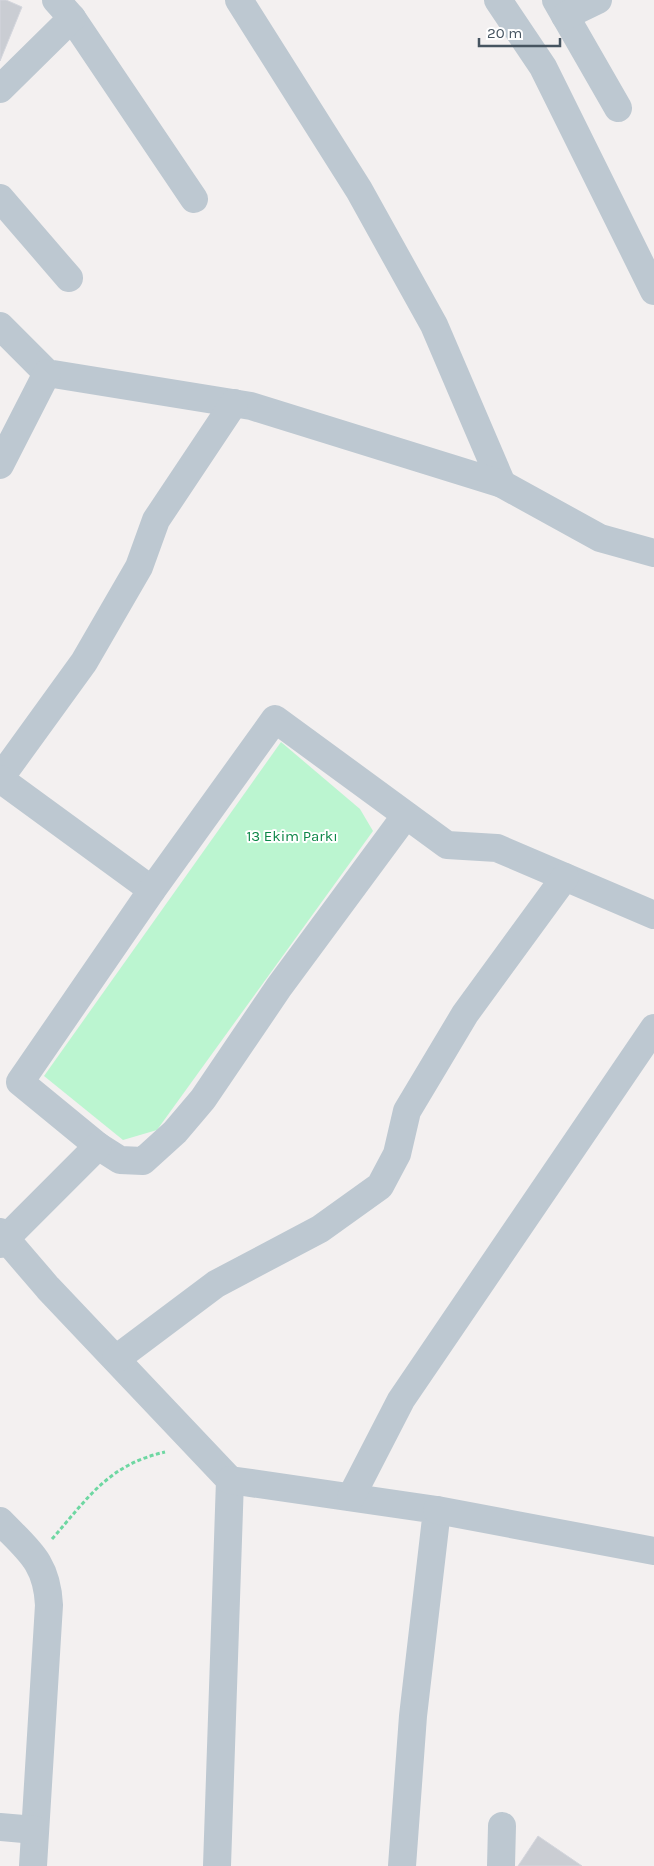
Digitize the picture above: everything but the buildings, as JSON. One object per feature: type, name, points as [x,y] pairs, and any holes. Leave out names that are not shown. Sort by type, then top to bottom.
[{"type":"street","points":[[239,0],[360,190],[434,325],[502,484]]},
{"type":"street","points":[[498,0],[543,67],[654,291]]},
{"type":"street","points":[[598,0],[561,8],[618,108]]},
{"type":"street","points":[[0,89],[64,9],[194,199]]},
{"type":"street","points":[[0,198],[69,278]]},
{"type":"street","points":[[0,326],[47,373],[252,406],[502,484],[600,538],[654,553]]},
{"type":"street","points":[[0,465],[47,373]]},
{"type":"street","points":[[152,890],[0,779],[84,662],[139,567],[156,520],[234,403]]},
{"type":"street","points":[[406,815],[279,987],[203,1099],[175,1132],[143,1161],[120,1160],[98,1146],[20,1082],[152,890],[275,719],[406,815],[447,846],[497,848],[654,915]]},
{"type":"street","points":[[116,1359],[216,1284],[320,1229],[380,1186],[396,1154],[407,1111],[421,1087],[465,1014],[565,877]]},
{"type":"street","points":[[352,1497],[402,1400],[654,1028]]},
{"type":"street","points":[[98,1146],[2,1238],[230,1480],[437,1510],[654,1552]]},
{"type":"street","points":[[217,1866],[230,1480]]},
{"type":"street","points":[[402,1866],[414,1716],[437,1510]]},
{"type":"street","points":[[0,1522],[36,1559],[44,1572],[48,1588],[49,1605],[33,1866]]},
{"type":"street","points":[[501,1866],[502,1826]]},
{"type":"street","points":[[0,1827],[35,1830]]},
{"type":"path","points":[[36,1559],[99,1485],[113,1474],[144,1458],[198,1445]]},
{"type":"green space","name":"13 Ekim Parkı","points":[[281,742],[360,809],[373,831],[157,1130],[123,1140],[44,1076]]}]
